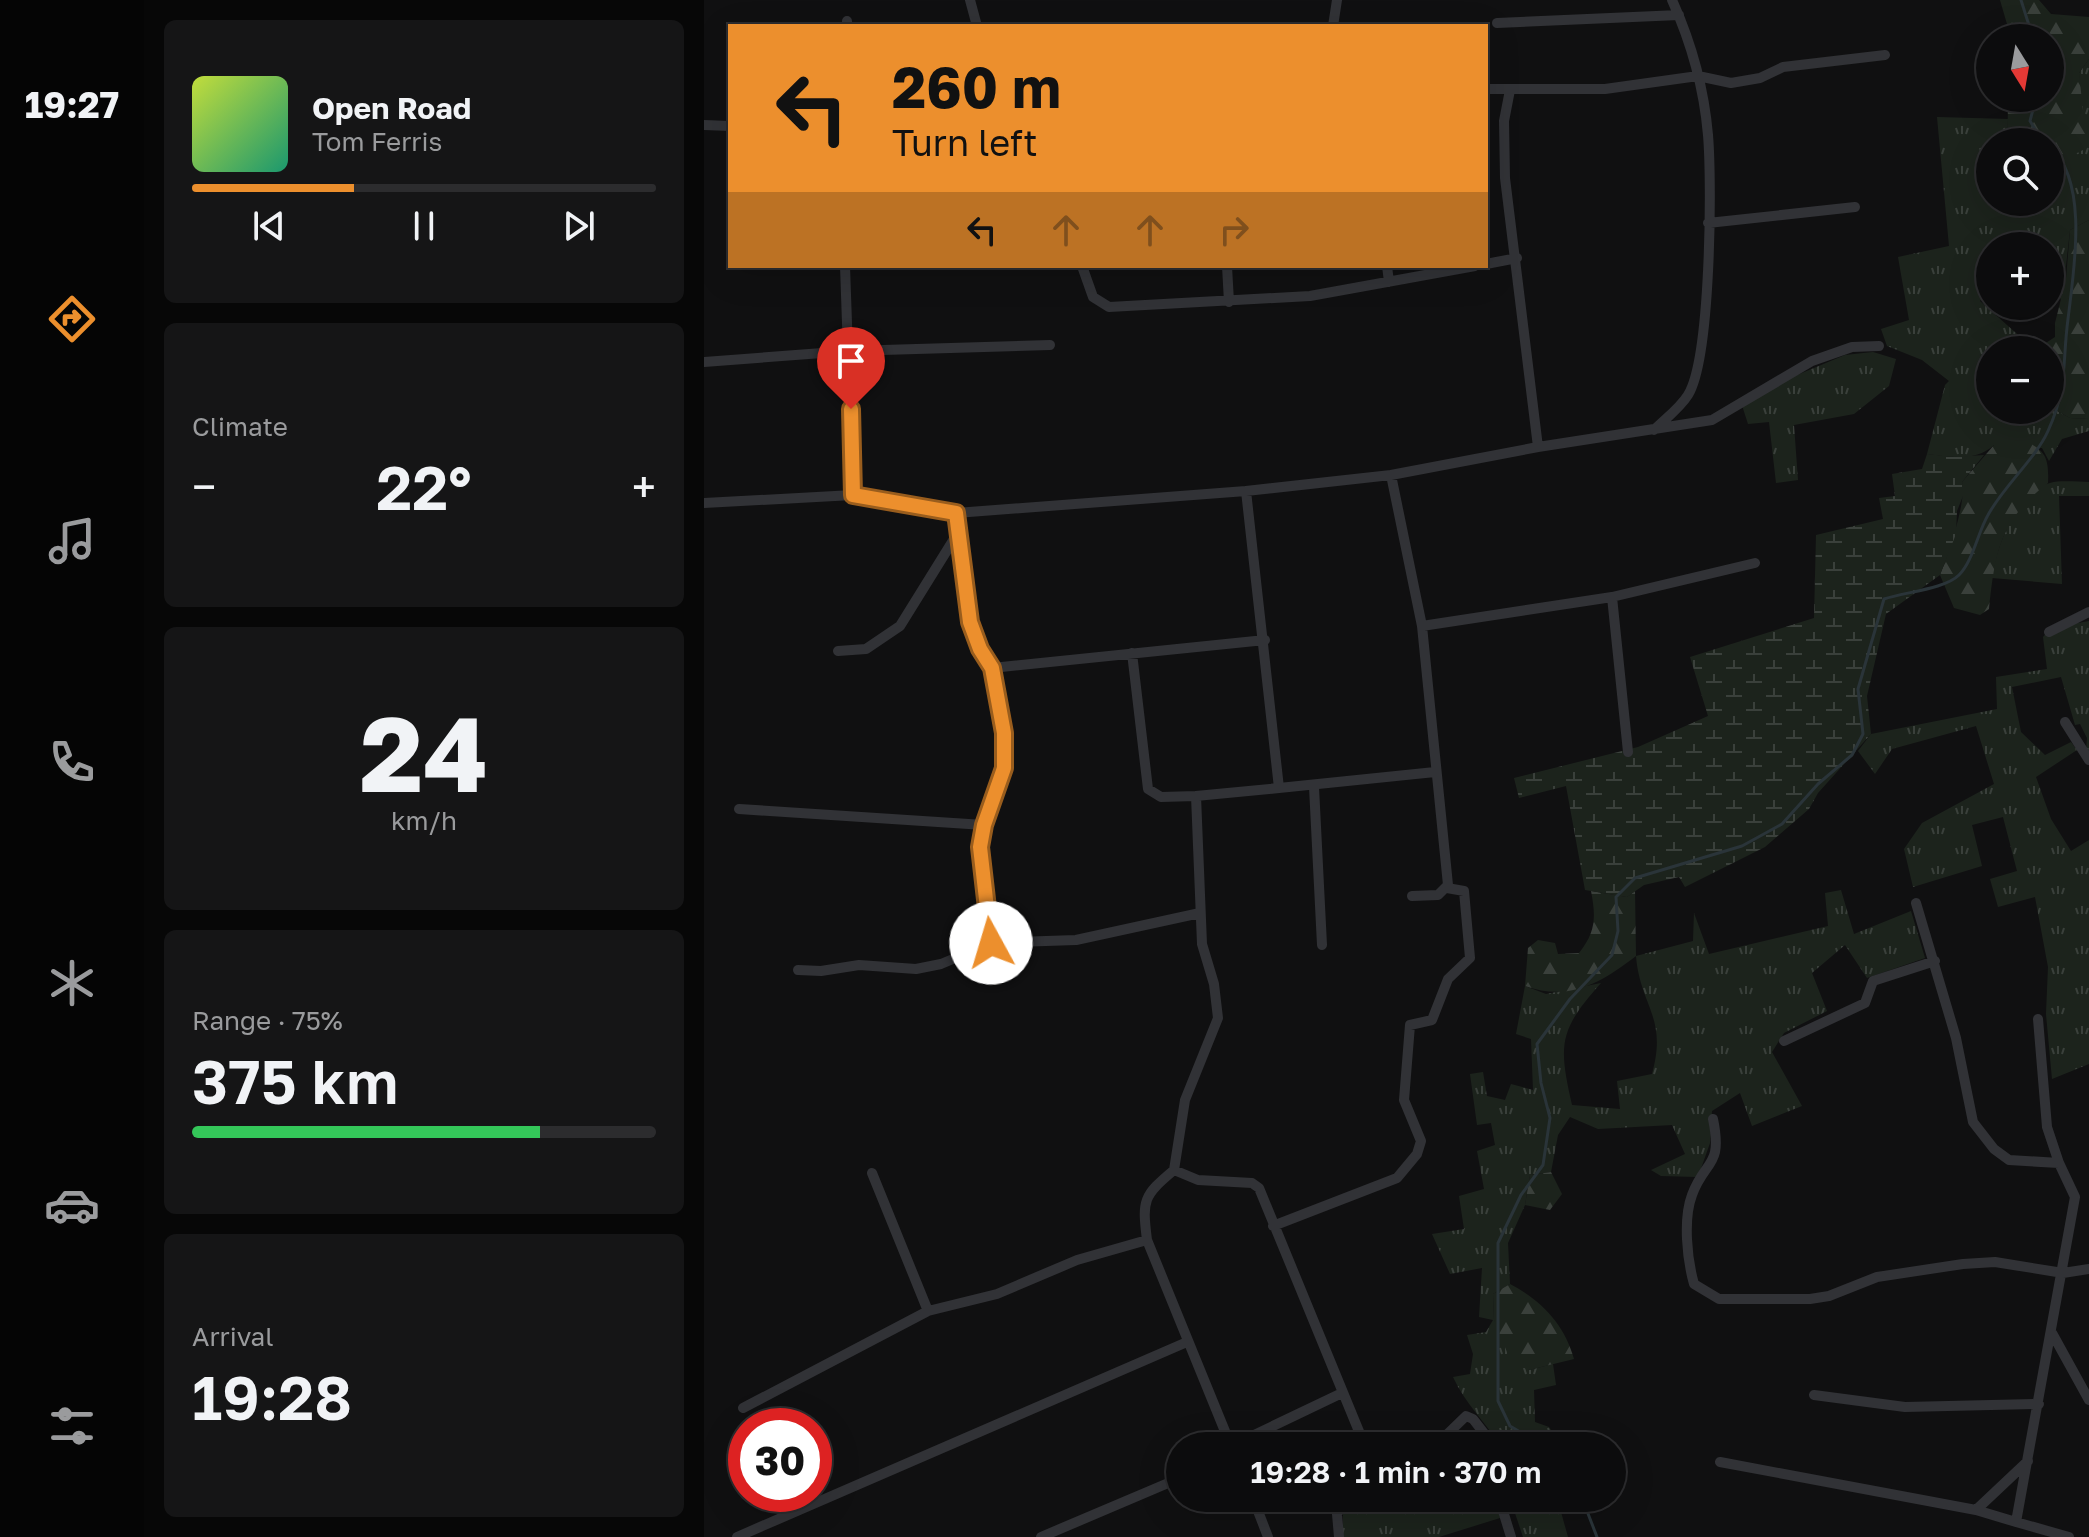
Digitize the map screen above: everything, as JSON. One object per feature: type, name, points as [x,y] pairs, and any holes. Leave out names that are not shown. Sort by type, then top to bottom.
[{"type":"street","points":[[970,0],[976,24]]},
{"type":"street","points":[[1333,24],[1337,0]]},
{"type":"street","points":[[1654,430],[1688,395],[1695,376],[1706,305],[1708,135],[1698,76],[1672,0]]},
{"type":"street","points":[[1497,23],[1679,15]]},
{"type":"street","points":[[1488,89],[1605,89],[1698,76],[1731,83],[1760,78],[1783,67],[1885,55]]},
{"type":"street","points":[[1510,90],[1504,121],[1505,178],[1538,447]]},
{"type":"street","points":[[704,125],[728,126]]},
{"type":"street","points":[[1708,223],[1855,207]]},
{"type":"street","points":[[1488,264],[1517,258]]},
{"type":"street","points":[[845,268],[853,495]]},
{"type":"street","points":[[1083,268],[1093,297],[1109,307],[1310,296],[1464,268]]},
{"type":"street","points":[[1227,268],[1229,302]]},
{"type":"street","points":[[1387,268],[1389,282]]},
{"type":"street","points":[[704,362],[849,351],[1050,345]]},
{"type":"street","points":[[704,503],[853,495],[956,513],[1246,491],[1391,475],[1538,447],[1712,420],[1812,361],[1852,347],[1879,346]]},
{"type":"street","points":[[1391,475],[1422,626],[1447,888]]},
{"type":"street","points":[[1246,491],[1265,640],[1279,788]]},
{"type":"street","points":[[956,513],[970,622],[980,649],[992,668],[1004,733],[1004,768],[984,825],[980,847],[991,943]]},
{"type":"street","points":[[838,651],[866,649],[900,626],[959,531]]},
{"type":"street","points":[[1422,626],[1612,597],[1755,563]]},
{"type":"street","points":[[1612,597],[1628,752]]},
{"type":"street","points":[[2049,632],[2089,612]]},
{"type":"street","points":[[992,668],[1265,640]]},
{"type":"street","points":[[1132,653],[1148,789],[1161,797],[1314,787],[1435,772]]},
{"type":"street","points":[[2065,722],[2089,760]]},
{"type":"street","points":[[1314,787],[1322,945]]},
{"type":"street","points":[[1196,796],[1202,944],[1214,984],[1218,1018],[1185,1100],[1174,1170],[1145,1199],[1147,1240],[1225,1432]]},
{"type":"street","points":[[739,809],[984,825]]},
{"type":"street","points":[[1273,1226],[1397,1178],[1417,1154],[1421,1141],[1404,1100],[1410,1025],[1432,1020],[1448,979],[1470,958],[1464,891],[1447,888],[1438,895],[1412,896]]},
{"type":"street","points":[[1916,903],[1935,961],[1970,1110],[1978,1130],[2009,1160],[2059,1163]]},
{"type":"street","points":[[798,970],[859,965],[916,969],[941,964],[991,943],[1076,940],[1200,913]]},
{"type":"street","points":[[1784,1041],[1865,1003],[1873,981],[1935,961]]},
{"type":"street","points":[[2023,1537],[2020,1523],[2028,1461],[2076,1204],[2072,1184],[2059,1163],[2047,1127],[2038,1019]]},
{"type":"street","points":[[1713,1119],[1717,1139],[1714,1156],[1693,1191],[1688,1210],[1693,1279],[1708,1294],[1741,1302],[1810,1299],[1829,1296],[1877,1277],[1978,1262],[2063,1273],[2089,1269]]},
{"type":"street","points":[[1174,1170],[1198,1180],[1255,1185],[1359,1432]]},
{"type":"street","points":[[872,1173],[928,1311]]},
{"type":"street","points":[[743,1408],[928,1311],[997,1294],[1077,1260],[1147,1240]]},
{"type":"street","points":[[2052,1333],[2089,1400]]},
{"type":"street","points":[[737,1537],[1187,1342]]},
{"type":"street","points":[[1260,1432],[1342,1393]]},
{"type":"street","points":[[1814,1395],[1905,1407],[2039,1404]]},
{"type":"street","points":[[1449,1432],[1466,1416],[1473,1419],[1483,1432]]},
{"type":"street","points":[[1976,1510],[2028,1461]]},
{"type":"street","points":[[1720,1462],[1976,1510],[2069,1537]]},
{"type":"street","points":[[1041,1537],[1166,1484]]},
{"type":"street","points":[[1258,1512],[1268,1537]]},
{"type":"street","points":[[1338,1512],[1339,1537]]},
{"type":"street","points":[[1503,1512],[1511,1537]]},
{"type":"green space","points":[[2000,0],[2039,0],[2051,14],[2089,17],[2089,59],[2079,73],[2087,148],[2064,160],[2064,128],[2007,128],[2008,112],[2064,112],[2064,24],[2007,24]]},
{"type":"green space","points":[[2089,59],[2089,220],[2070,230],[2064,284],[2064,232],[1976,232],[1976,320],[2001,320],[2019,336],[1976,336],[1976,424],[2064,424],[2064,415],[2089,419],[2089,431],[2062,439],[2049,461],[2042,448],[1994,445],[1971,456],[1927,454],[1945,385],[1949,381],[1922,360],[1887,346],[1881,329],[1909,320],[1898,257],[1949,246],[1937,117],[2008,119],[2008,128],[1976,128],[1976,216],[2064,216],[2064,142],[2076,106],[2079,73]]},
{"type":"green space","points":[[2089,220],[2089,419],[2064,415],[2064,336],[2055,336],[2056,320],[2064,320],[2070,230]]},
{"type":"green space","points":[[1873,352],[1896,359],[1889,386],[1854,414],[1794,425],[1798,480],[1776,483],[1769,422],[1748,424],[1740,399],[1845,355]]},
{"type":"green space","points":[[2023,440],[2037,447],[2044,456],[2048,483],[2019,510],[2003,538],[1994,570],[1989,609],[1980,615],[1954,608],[1940,575],[1959,515],[1962,482],[1994,445]]},
{"type":"green space","points":[[1927,454],[1954,457],[1984,455],[1962,482],[1965,491],[1957,511],[1956,534],[1940,575],[1886,614],[1867,696],[1871,734],[1818,793],[1809,809],[1765,847],[1685,887],[1679,877],[1644,885],[1627,897],[1585,890],[1566,786],[1519,798],[1514,778],[1638,747],[1708,716],[1690,657],[1814,618],[1816,535],[1883,519],[1879,498],[1895,496],[1892,474],[1922,469]]},
{"type":"green space","points":[[2089,482],[2089,496],[2059,496],[2062,584],[1992,578],[2003,537],[2027,497],[2050,483]]},
{"type":"green space","points":[[2089,621],[2089,764],[2085,761],[2087,738],[2080,724],[2075,725],[2061,677],[2012,687],[2021,732],[2045,755],[2071,742],[2077,750],[2036,777],[2051,819],[2071,851],[2089,840],[2089,1064],[2052,1079],[2046,1014],[2048,967],[2035,897],[1998,907],[1990,879],[2017,871],[2003,817],[1972,825],[1982,866],[1913,887],[1904,849],[1922,823],[1994,784],[1976,726],[1892,749],[1875,774],[1858,751],[1871,734],[1997,709],[1996,677],[2047,669],[2043,637],[2051,628]]},
{"type":"green space","points":[[1841,890],[1854,934],[1911,911],[1925,958],[1867,978],[1845,945],[1812,973],[1827,1011],[1784,1033],[1772,1052],[1802,1106],[1752,1126],[1740,1093],[1712,1111],[1710,1143],[1698,1177],[1661,1176],[1651,1170],[1685,1154],[1672,1125],[1598,1129],[1570,1117],[1558,1135],[1551,1172],[1530,1175],[1525,1205],[1508,1243],[1510,1284],[1493,1294],[1494,1320],[1529,1370],[1553,1364],[1556,1385],[1534,1390],[1535,1422],[1549,1427],[1552,1432],[1490,1432],[1453,1377],[1470,1374],[1473,1354],[1467,1335],[1486,1332],[1493,1320],[1479,1317],[1482,1268],[1450,1274],[1432,1234],[1464,1229],[1459,1196],[1484,1189],[1477,1151],[1495,1145],[1491,1123],[1477,1125],[1470,1074],[1483,1072],[1487,1096],[1505,1100],[1511,1084],[1533,1090],[1531,1039],[1516,1034],[1525,986],[1546,994],[1601,983],[1570,1026],[1564,1052],[1565,1067],[1572,1105],[1620,1109],[1617,1081],[1652,1074],[1656,1055],[1655,1025],[1642,988],[1636,956],[1693,941],[1694,913],[1709,954],[1828,926],[1825,893]]},
{"type":"green space","points":[[1591,891],[1627,897],[1635,891],[1636,956],[1597,982],[1570,991],[1556,992],[1525,986],[1528,948],[1538,940],[1555,943],[1558,954],[1579,953],[1585,945],[1593,924]]},
{"type":"green space","points":[[1551,1172],[1562,1194],[1550,1210],[1525,1205],[1530,1175]]},
{"type":"green space","points":[[1510,1284],[1532,1298],[1550,1315],[1565,1335],[1574,1359],[1529,1370],[1511,1362],[1494,1320],[1493,1294]]},
{"type":"green space","points":[[1498,1512],[1500,1518],[1439,1537],[1343,1537],[1343,1514]]},
{"type":"green space","points":[[1515,1512],[1561,1512],[1568,1537],[1523,1537]]},
{"type":"waterway","points":[[2021,0],[2029,24]]},
{"type":"waterway","points":[[2032,112],[2030,121],[2034,128]]},
{"type":"waterway","points":[[1520,1432],[1510,1426],[1498,1401],[1498,1243],[1521,1195],[1543,1165],[1550,1118],[1541,1083],[1537,1044],[1570,999],[1612,955],[1618,931],[1616,897],[1635,878],[1742,846],[1782,824],[1818,784],[1852,755],[1863,734],[1858,689],[1884,599],[1935,587],[1959,575],[1994,504],[2043,441],[2062,388],[2075,252],[2074,203],[2064,167]]},
{"type":"waterway","points":[[1587,1512],[1597,1537]]},
{"type":"route","points":[[851,409],[853,495],[924,510],[956,513],[970,622],[980,649],[992,668],[1004,733],[1004,768],[984,825],[980,847],[991,943]]}]
